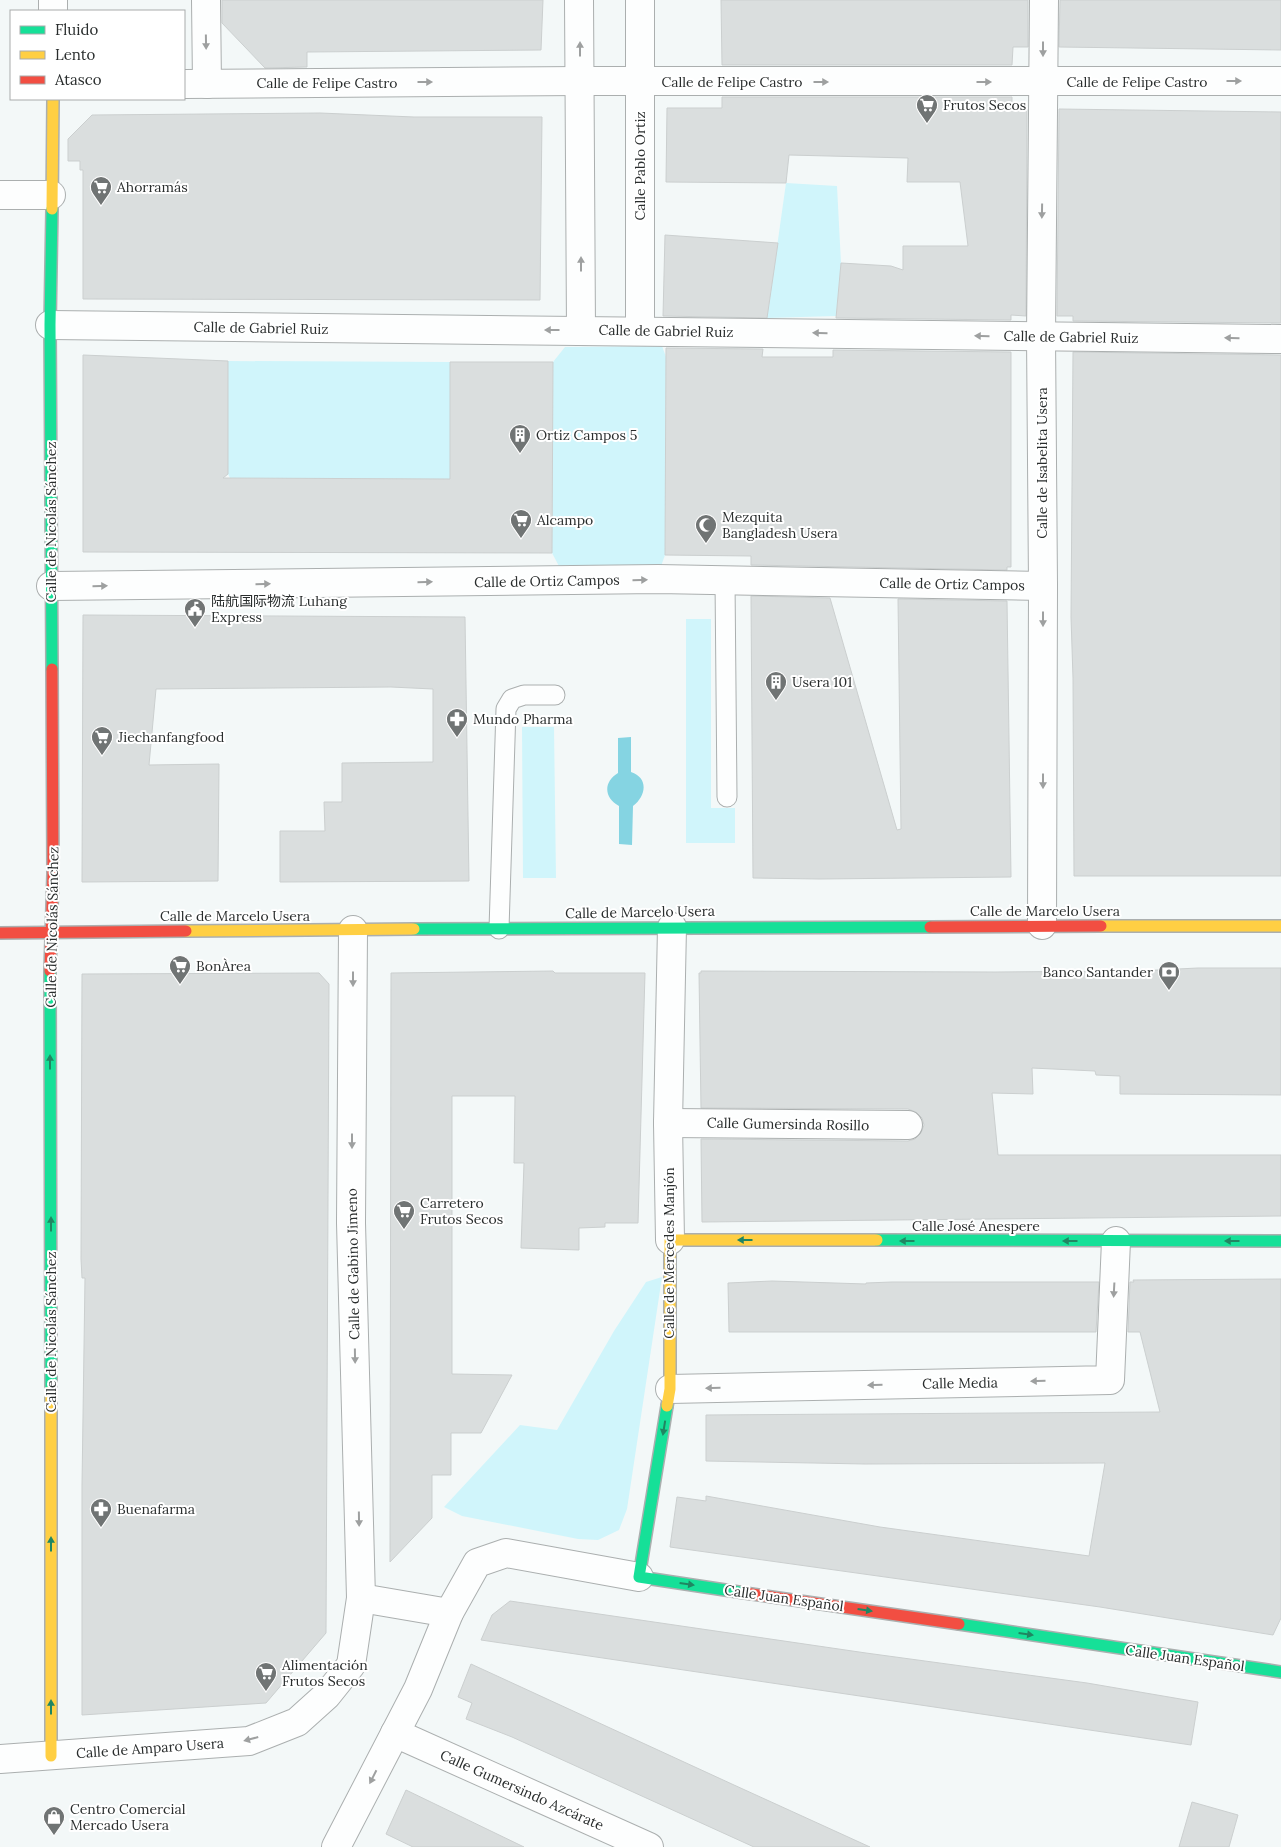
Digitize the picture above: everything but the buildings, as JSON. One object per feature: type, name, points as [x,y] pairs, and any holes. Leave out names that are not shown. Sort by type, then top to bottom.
[{"type":"street","points":[[195,84],[206,0]]},
{"type":"street","points":[[580,0],[581,330]]},
{"type":"street","name":"Calle Pablo Ortiz","points":[[640,0],[640,331]]},
{"type":"street","name":"Calle de Isabelita Usera","points":[[1042,925],[1043,586],[1041,336],[1044,0]]},
{"type":"street","name":"Calle de Felipe Castro","points":[[195,84],[580,81],[1281,81]]},
{"type":"street","name":"Calle de Nicolás Sánchez","points":[[52,1756],[50,985],[53,874],[50,325],[53,100]]},
{"type":"street","points":[[0,195],[51,195]]},
{"type":"street","name":"Calle de Gabriel Ruiz","points":[[50,325],[1281,339]]},
{"type":"street","name":"Calle de Ortiz Campos","points":[[51,586],[658,579],[1043,586]]},
{"type":"street","name":"Calle de Marcelo Usera","points":[[0,933],[672,926],[1281,926]]},
{"type":"street","name":"Calle de Mercedes Manjón","points":[[639,1576],[670,1389],[668,1122],[672,926]]},
{"type":"street","name":"Calle de Gabino Jimeno","points":[[297,1722],[327,1695],[350,1665],[360,1598],[351,1223],[353,930]]},
{"type":"street","name":"Calle Gumersinda Rosillo","points":[[668,1122],[908,1125]]},
{"type":"street","name":"Calle José Anespere","points":[[670,1240],[1281,1241]]},
{"type":"street","name":"Calle Media","points":[[670,1389],[1110,1380],[1116,1241]]},
{"type":"street","name":"Calle Juan Español","points":[[336,1847],[418,1689],[449,1613],[477,1563],[506,1553],[639,1576],[1281,1672]]},
{"type":"street","points":[[360,1598],[449,1613]]},
{"type":"street","name":"Calle de Amparo Usera","points":[[0,1758],[52,1756],[249,1741],[297,1722]]},
{"type":"street","name":"Calle Gumersindo Azcárate","points":[[395,1733],[649,1847]]},
{"type":"lane","points":[[725,580],[727,797]]},
{"type":"lane","points":[[499,929],[506,709],[512,699],[524,695],[555,695]]},
{"type":"shaded area","points":[[786,183],[837,186],[841,263],[836,316],[767,318]]},
{"type":"shaded area","points":[[662,346],[666,357],[665,555],[660,569],[560,568],[552,553],[553,362],[565,347]]},
{"type":"shaded area","points":[[228,361],[450,362],[450,479],[230,478],[228,474]]},
{"type":"shaded area","points":[[686,619],[711,619],[711,808],[735,808],[735,843],[686,843]]},
{"type":"shaded area","points":[[522,727],[554,727],[556,878],[523,878]]},
{"type":"shaded area","points":[[662,1277],[627,1509],[619,1530],[598,1540],[578,1539],[462,1516],[444,1507],[520,1425],[557,1430],[614,1331],[646,1282]]},
{"type":"water","points":[[631,737],[631,772],[641,778],[644,788],[641,797],[633,806],[632,845],[619,844],[619,806],[610,799],[607,790],[610,781],[618,773],[618,738]]},
{"type":"traffic: fast","points":[[52,209],[50,325],[52,669]]},
{"type":"traffic: fast","points":[[414,929],[930,927]]},
{"type":"traffic: fast","points":[[50,971],[51,1391]]},
{"type":"traffic: fast","points":[[877,1240],[1281,1241]]},
{"type":"traffic: fast","points":[[667,1406],[639,1577],[745,1593]]},
{"type":"traffic: fast","points":[[959,1624],[1281,1672]]},
{"type":"traffic: slow","points":[[52,209],[53,100]]},
{"type":"traffic: slow","points":[[1101,926],[1281,926]]},
{"type":"traffic: slow","points":[[186,931],[414,929]]},
{"type":"traffic: slow","points":[[667,1406],[670,1389],[670,1240],[877,1240]]},
{"type":"traffic: slow","points":[[51,1391],[51,1756]]},
{"type":"traffic: jam","points":[[50,971],[53,874],[52,669]]},
{"type":"traffic: jam","points":[[930,927],[1101,926]]},
{"type":"traffic: jam","points":[[0,933],[186,931]]},
{"type":"traffic: jam","points":[[745,1593],[959,1624]]},
{"type":"place","name":"Frutos Secos","points":[[927,124]]},
{"type":"place","name":"Ahorramás","points":[[101,206]]},
{"type":"place","name":"Ortiz Campos 5","points":[[520,454]]},
{"type":"place","name":"Alcampo","points":[[521,539]]},
{"type":"place","name":"Mezquita Bangladesh Usera","points":[[706,544]]},
{"type":"place","name":"陆航国际物流 Luhang Express","points":[[195,628]]},
{"type":"place","name":"Usera 101","points":[[776,701]]},
{"type":"place","name":"Mundo Pharma","points":[[457,738]]},
{"type":"place","name":"Jiechanfangfood","points":[[102,756]]},
{"type":"place","name":"BonÀrea","points":[[180,985]]},
{"type":"place","name":"Banco Santander","points":[[1169,991]]},
{"type":"place","name":"Carretero Frutos Secos","points":[[404,1230]]},
{"type":"place","name":"Buenafarma","points":[[101,1528]]},
{"type":"place","name":"Alimentación Frutos Secos","points":[[266,1692]]},
{"type":"place","name":"Centro Comercial Mercado Usera","points":[[54,1836]]}]
